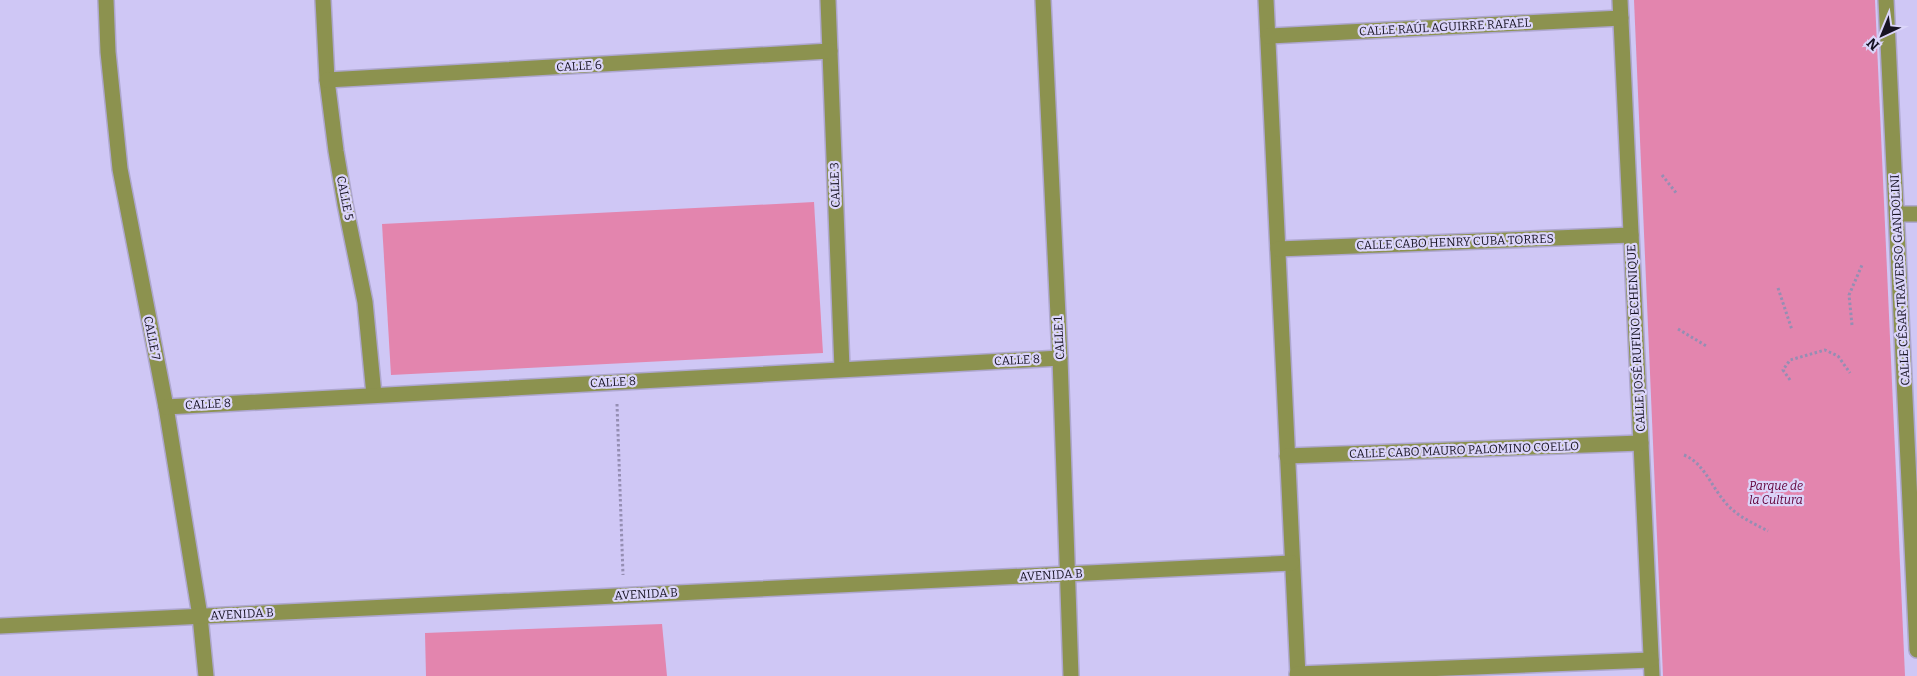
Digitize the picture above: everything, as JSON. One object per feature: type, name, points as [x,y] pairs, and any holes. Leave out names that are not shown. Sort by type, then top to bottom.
[{"type":"street","name":"CALLE 7","points":[[106,0],[108,52],[120,169],[166,407],[200,616],[206,676]]},
{"type":"street","name":"CALLE 5","points":[[323,0],[327,80],[345,204],[366,302],[374,395]]},
{"type":"street","name":"CALLE 3","points":[[828,0],[842,370]]},
{"type":"street","name":"CALLE 1","points":[[1043,0],[1060,358],[1072,676]]},
{"type":"street","points":[[1266,0],[1298,675],[1470,671],[1651,660]]},
{"type":"street","name":"CALLE JOSÉ RUFINO ECHENIQUE","points":[[1620,0],[1652,676]]},
{"type":"street","name":"CALLE CÉSAR TRAVERSO GANDOLINI","points":[[1886,0],[1917,650]]},
{"type":"street","name":"CALLE RAÚL AGUIRRE RAFAEL","points":[[1268,36],[1621,18]]},
{"type":"street","name":"CALLE 6","points":[[327,80],[830,51]]},
{"type":"street","points":[[1897,214],[1917,214]]},
{"type":"street","name":"CALLE CABO HENRY CUBA TORRES","points":[[1278,249],[1631,235]]},
{"type":"street","name":"CALLE 8","points":[[166,407],[1060,358]]},
{"type":"street","name":"CALLE CABO MAURO PALOMINO COELLO","points":[[1287,456],[1641,443]]},
{"type":"street","name":"AVENIDA B","points":[[0,626],[1292,563]]},
{"type":"path","points":[[1662,175],[1677,194]]},
{"type":"path","points":[[1852,325],[1849,295],[1862,265]]},
{"type":"path","points":[[1778,288],[1792,330]]},
{"type":"path","points":[[1678,330],[1708,347]]},
{"type":"path","points":[[1790,380],[1783,370],[1790,360],[1825,350],[1838,356],[1850,373]]},
{"type":"path","points":[[617,382],[623,596]]},
{"type":"path","points":[[1684,455],[1696,463],[1707,475],[1725,503],[1734,512],[1768,531]]},
{"type":"green space","name":"Parque de la Cultura","points":[[1634,0],[1875,0],[1905,676],[1663,676]]},
{"type":"green space","points":[[814,202],[823,353],[391,375],[382,224]]},
{"type":"green space","points":[[662,624],[667,676],[426,676],[425,633]]}]
